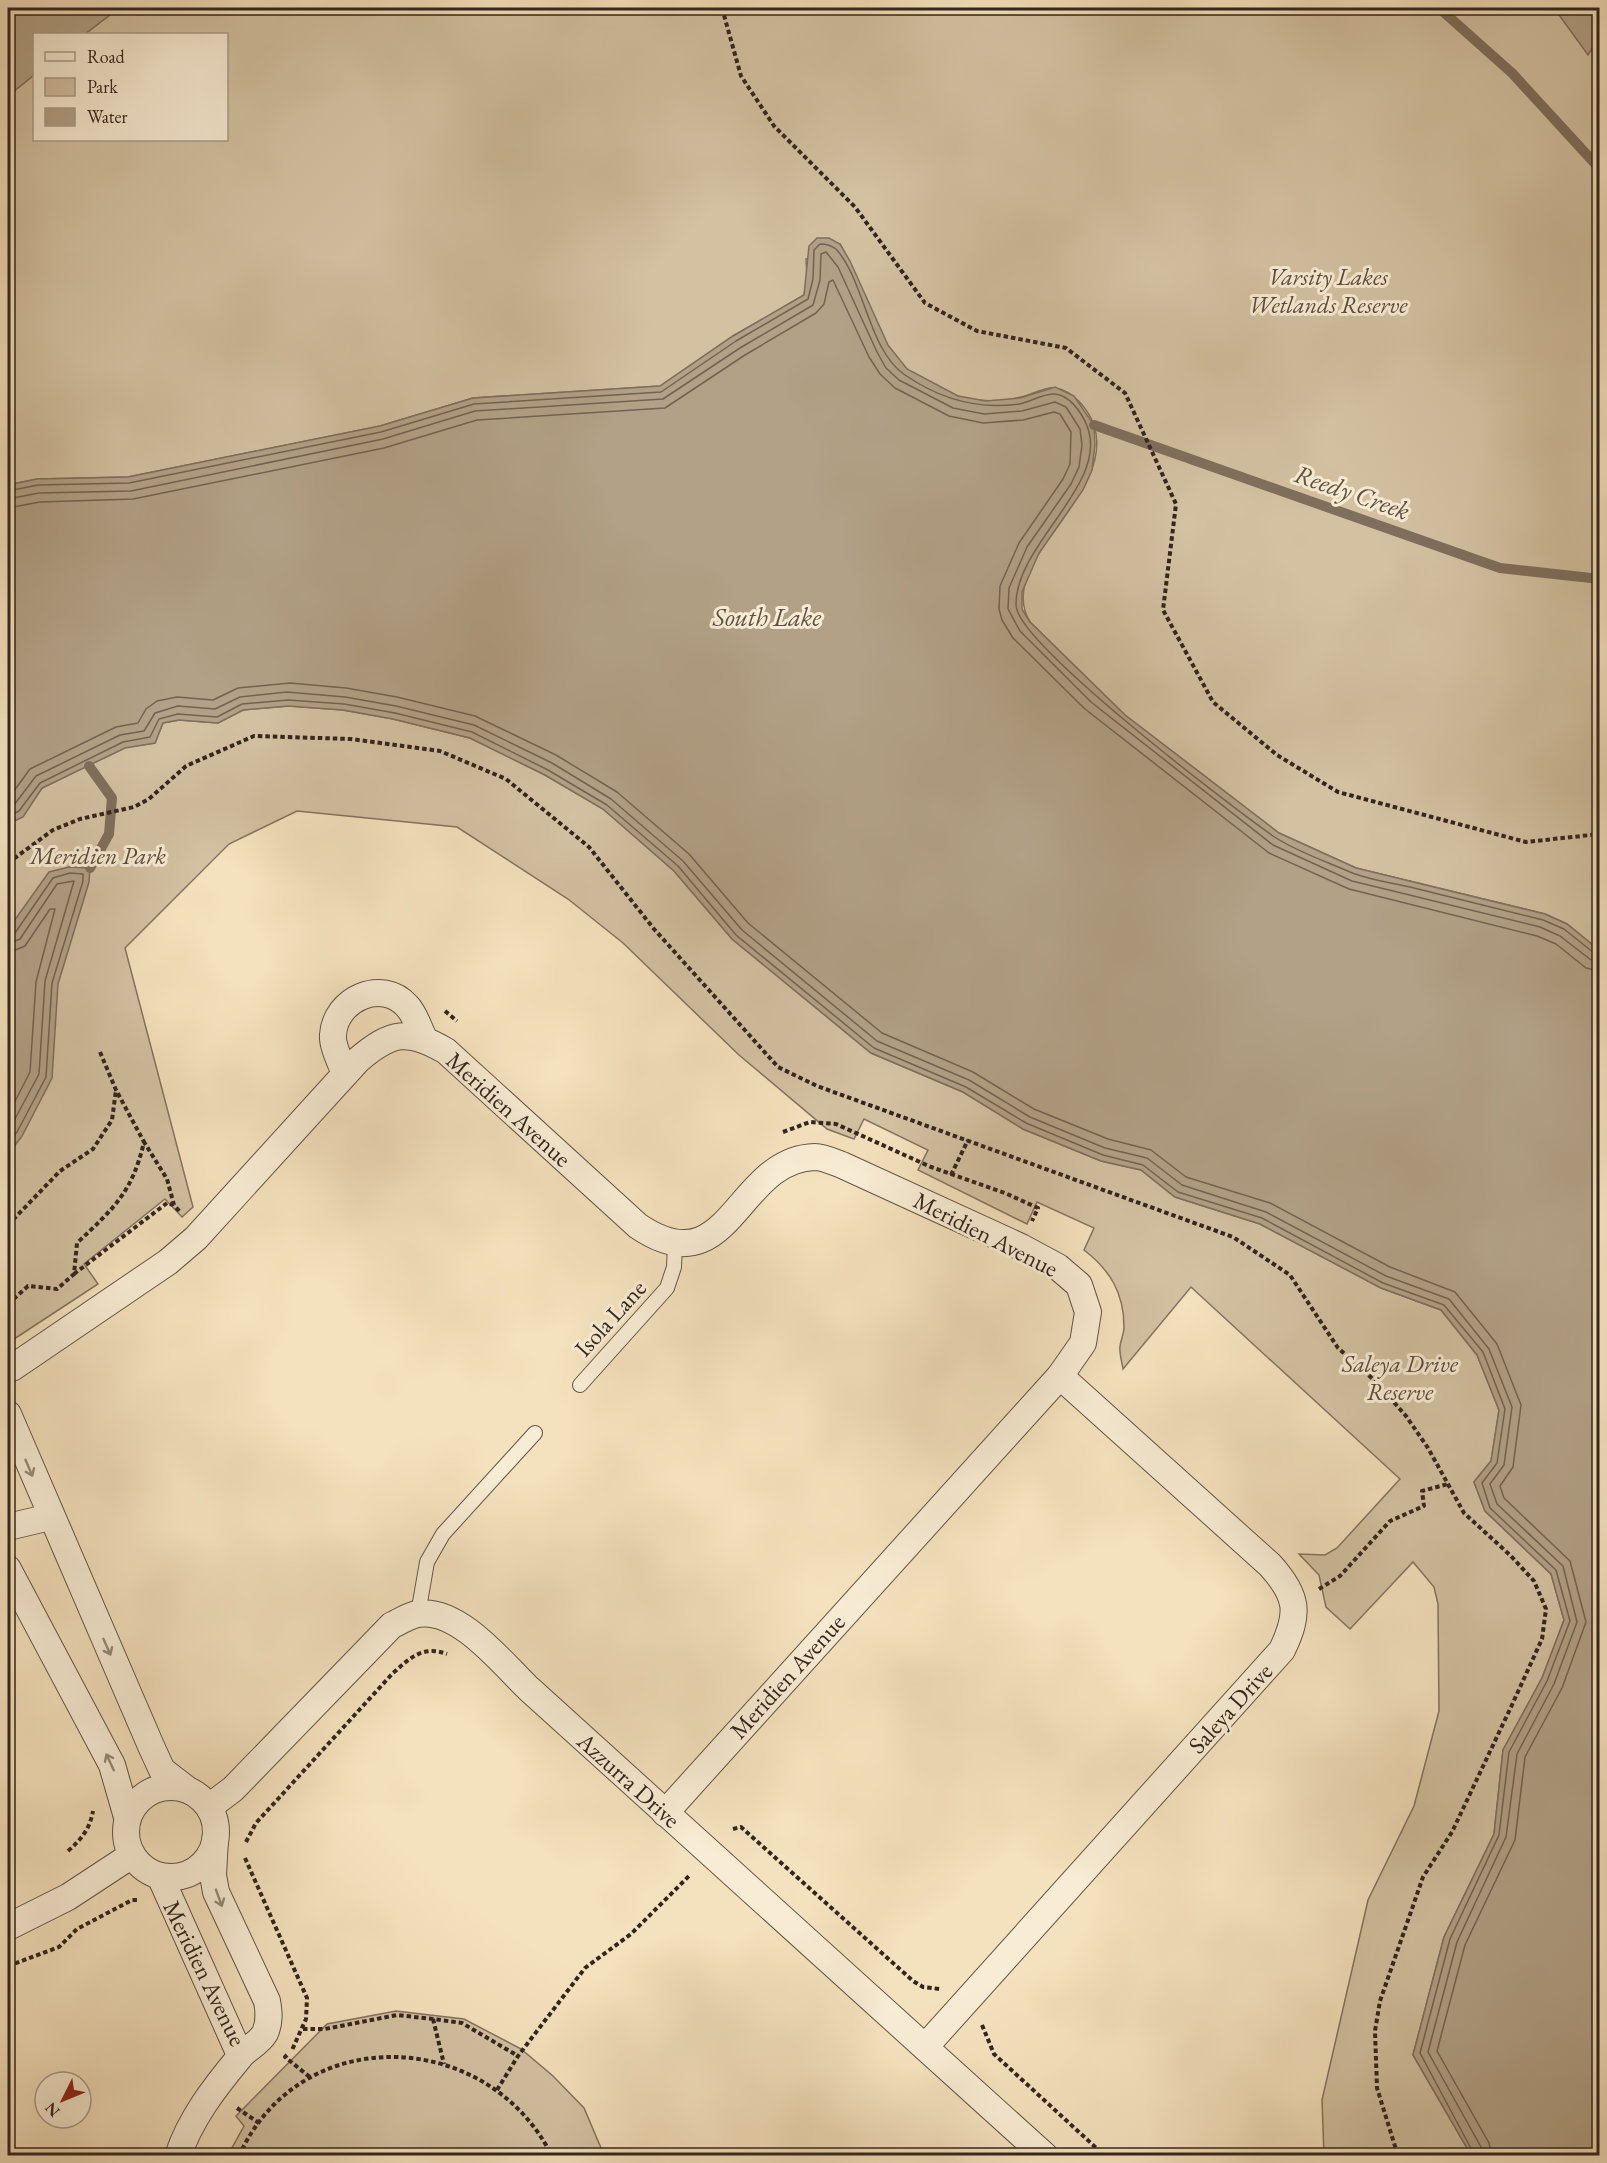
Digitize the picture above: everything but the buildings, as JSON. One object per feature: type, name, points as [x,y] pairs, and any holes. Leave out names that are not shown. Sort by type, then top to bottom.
[{"type":"street","name":"Meridien Avenue","points":[[345,1074],[332,1036],[338,1017],[351,1001],[369,993],[390,993],[408,1006],[424,1038]]},
{"type":"street","name":"Meridien Avenue","points":[[9,1373],[168,1262],[189,1244],[345,1074],[377,1044],[401,1034],[424,1038],[446,1051],[638,1226],[657,1238],[675,1244],[691,1244],[706,1238],[722,1225],[770,1174],[791,1161],[817,1157],[842,1165],[1021,1247],[1058,1267],[1079,1285],[1088,1312],[1083,1343],[1060,1376],[665,1813]]},
{"type":"street","points":[[1060,1376],[1270,1565],[1285,1581],[1295,1603]]},
{"type":"street","points":[[8,1414],[50,1517],[162,1770],[209,1807],[215,1822],[215,1840],[210,1855],[195,1870],[181,1876],[160,1876],[145,1870],[132,1855],[126,1840],[127,1817],[112,1765],[8,1569]]},
{"type":"street","points":[[8,1527],[50,1517]]},
{"type":"street","name":"Saleya Drive","points":[[925,2047],[1282,1650],[1293,1626],[1295,1603]]},
{"type":"street","points":[[209,1807],[233,1789],[392,1625],[418,1614]]},
{"type":"street","name":"Azzurra Drive","points":[[418,1614],[441,1616],[461,1625],[665,1813],[1045,2156]]},
{"type":"street","points":[[127,1817],[146,1793],[172,1786],[188,1790]]},
{"type":"street","name":"Meridien Avenue","points":[[160,1876],[240,2055],[255,2046],[265,2032],[268,2008],[267,2001],[216,1892],[213,1875],[215,1840]]},
{"type":"street","points":[[8,1927],[68,1897],[132,1855]]},
{"type":"street","points":[[178,2156],[192,2123],[240,2055]]},
{"type":"lane","name":"Isola Lane","points":[[580,1385],[667,1288],[674,1267],[675,1244]]},
{"type":"lane","points":[[418,1614],[428,1562],[443,1534],[535,1433]]},
{"type":"path","points":[[722,8],[741,76],[774,126],[855,207],[925,303],[976,331],[1066,348],[1125,393],[1176,504],[1163,610],[1213,702],[1268,748],[1338,792],[1526,842],[1599,834]]},
{"type":"path","points":[[8,862],[53,831],[80,819],[134,807]]},
{"type":"path","points":[[411,1012],[446,1011],[463,1027]]},
{"type":"path","points":[[100,1052],[116,1090],[167,1179],[174,1205],[182,1214],[189,1207]]},
{"type":"path","points":[[8,1225],[60,1171],[93,1149],[112,1120],[116,1090]]},
{"type":"path","points":[[780,1134],[801,1125],[824,1121],[951,1175],[1005,1193],[1038,1208],[1021,1247]]},
{"type":"path","points":[[951,1175],[968,1140]]},
{"type":"path","points":[[74,1274],[77,1243],[120,1202],[138,1169],[144,1142]]},
{"type":"path","points":[[8,1304],[28,1286],[57,1289],[167,1203],[174,1205]]},
{"type":"path","points":[[1295,1603],[1340,1576],[1390,1521],[1424,1506],[1422,1491],[1448,1484]]},
{"type":"path","points":[[310,2078],[285,2057],[295,2046],[303,2029],[307,1998],[252,1879],[244,1858],[246,1840],[256,1823],[393,1673],[412,1656],[425,1651],[436,1650],[450,1656]]},
{"type":"path","points":[[733,1829],[741,1827],[913,1982],[923,1987],[943,1990]]},
{"type":"path","points":[[497,2090],[518,2056],[585,1968],[631,1934],[694,1872]]},
{"type":"path","points":[[8,1966],[59,1947],[77,1929],[132,1900],[145,1900]]},
{"type":"path","points":[[303,2029],[325,2029],[397,2015],[433,2019],[462,2023],[518,2056]]},
{"type":"path","points":[[433,2019],[444,2064]]},
{"type":"path","points":[[977,2021],[983,2026],[994,2054],[1105,2156]]},
{"type":"path","points":[[240,2156],[259,2123],[274,2106],[310,2078],[353,2061],[399,2056],[444,2064],[472,2074],[497,2090],[519,2108],[537,2129],[552,2156]]},
{"type":"path","points":[[238,2102],[236,2105],[238,2110],[259,2123]]},
{"type":"green space","name":"Varsity Lakes Wetlands Reserve","points":[[119,8],[1599,8],[1599,950],[1567,924],[1545,914],[1356,868],[1279,833],[1125,715],[1030,622],[1023,599],[1028,576],[1040,552],[1074,503],[1088,478],[1096,452],[1094,425],[1088,413],[1074,397],[1056,388],[1048,388],[1014,399],[981,400],[950,393],[916,376],[896,358],[888,346],[840,244],[806,259],[807,278],[804,295],[733,336],[660,386],[473,398],[380,426],[128,477],[37,479],[8,485],[8,96],[33,76],[33,141],[228,141],[228,33],[86,33]]},
{"type":"green space","name":"Meridien Park","points":[[289,706],[343,710],[393,719],[470,738],[545,775],[603,809],[674,871],[732,939],[871,1053],[963,1092],[1023,1129],[1101,1161],[1141,1170],[1175,1197],[1260,1224],[1381,1288],[1441,1310],[1477,1355],[1499,1410],[1491,1461],[1474,1482],[1485,1511],[1551,1574],[1564,1620],[1542,1678],[1503,1750],[1494,1834],[1444,1937],[1413,2055],[1471,2155],[1324,2155],[1322,2100],[1368,1900],[1414,1806],[1439,1711],[1438,1604],[1434,1587],[1413,1562],[1350,1629],[1326,1607],[1319,1575],[1299,1554],[1325,1555],[1337,1548],[1400,1479],[1191,1287],[1123,1369],[1120,1349],[1124,1330],[1118,1293],[1108,1274],[1084,1250],[1094,1228],[1037,1202],[1027,1224],[918,1170],[928,1150],[864,1119],[854,1139],[827,1129],[739,1055],[623,943],[568,899],[457,827],[297,811],[229,844],[125,948],[193,1207],[182,1217],[165,1199],[84,1264],[98,1284],[8,1343],[8,824],[23,816],[42,788],[126,747],[155,743],[163,723],[179,720],[218,723],[243,710]]},
{"type":"green space","points":[[396,2011],[464,2019],[521,2049],[553,2076],[584,2108],[604,2155],[228,2155],[244,2126],[236,2116],[327,2024]]},
{"type":"water","points":[[26,8],[119,8],[86,33],[33,33],[33,76],[8,96],[8,19]]},
{"type":"water","points":[[1554,8],[1599,8],[1599,37],[1588,55]]},
{"type":"water","name":"South Lake","points":[[817,238],[829,238],[840,244],[888,345],[907,369],[958,396],[986,401],[1020,398],[1055,387],[1074,396],[1094,425],[1095,445],[1092,470],[1083,490],[1039,553],[1022,592],[1022,609],[1030,622],[1125,715],[1279,833],[1356,868],[1545,914],[1567,924],[1599,950],[1599,2155],[1471,2155],[1413,2055],[1444,1937],[1494,1834],[1503,1750],[1542,1678],[1564,1620],[1551,1574],[1485,1511],[1474,1482],[1491,1461],[1499,1410],[1477,1355],[1441,1310],[1381,1288],[1260,1224],[1175,1197],[1141,1170],[1101,1161],[1023,1129],[963,1092],[871,1053],[732,939],[674,871],[603,809],[545,775],[470,738],[393,719],[343,710],[288,706],[243,710],[218,723],[179,720],[163,723],[155,743],[125,748],[42,788],[23,817],[8,824],[8,485],[37,479],[128,477],[380,426],[473,398],[660,386],[733,336],[804,295],[809,246]]},
{"type":"water","points":[[69,867],[90,868],[89,882],[58,984],[52,1078],[22,1136],[8,1154],[8,937],[14,921],[49,872]]},
{"type":"waterway","name":"Reedy Creek","points":[[1439,8],[1512,73],[1600,169]]},
{"type":"waterway","name":"Reedy Creek","points":[[1094,425],[1500,568],[1600,579]]},
{"type":"waterway","points":[[89,766],[112,798],[109,834],[90,868]]},
{"type":"park label","name":"Saleya Drive Reserve","points":[[1400,1377]]}]
